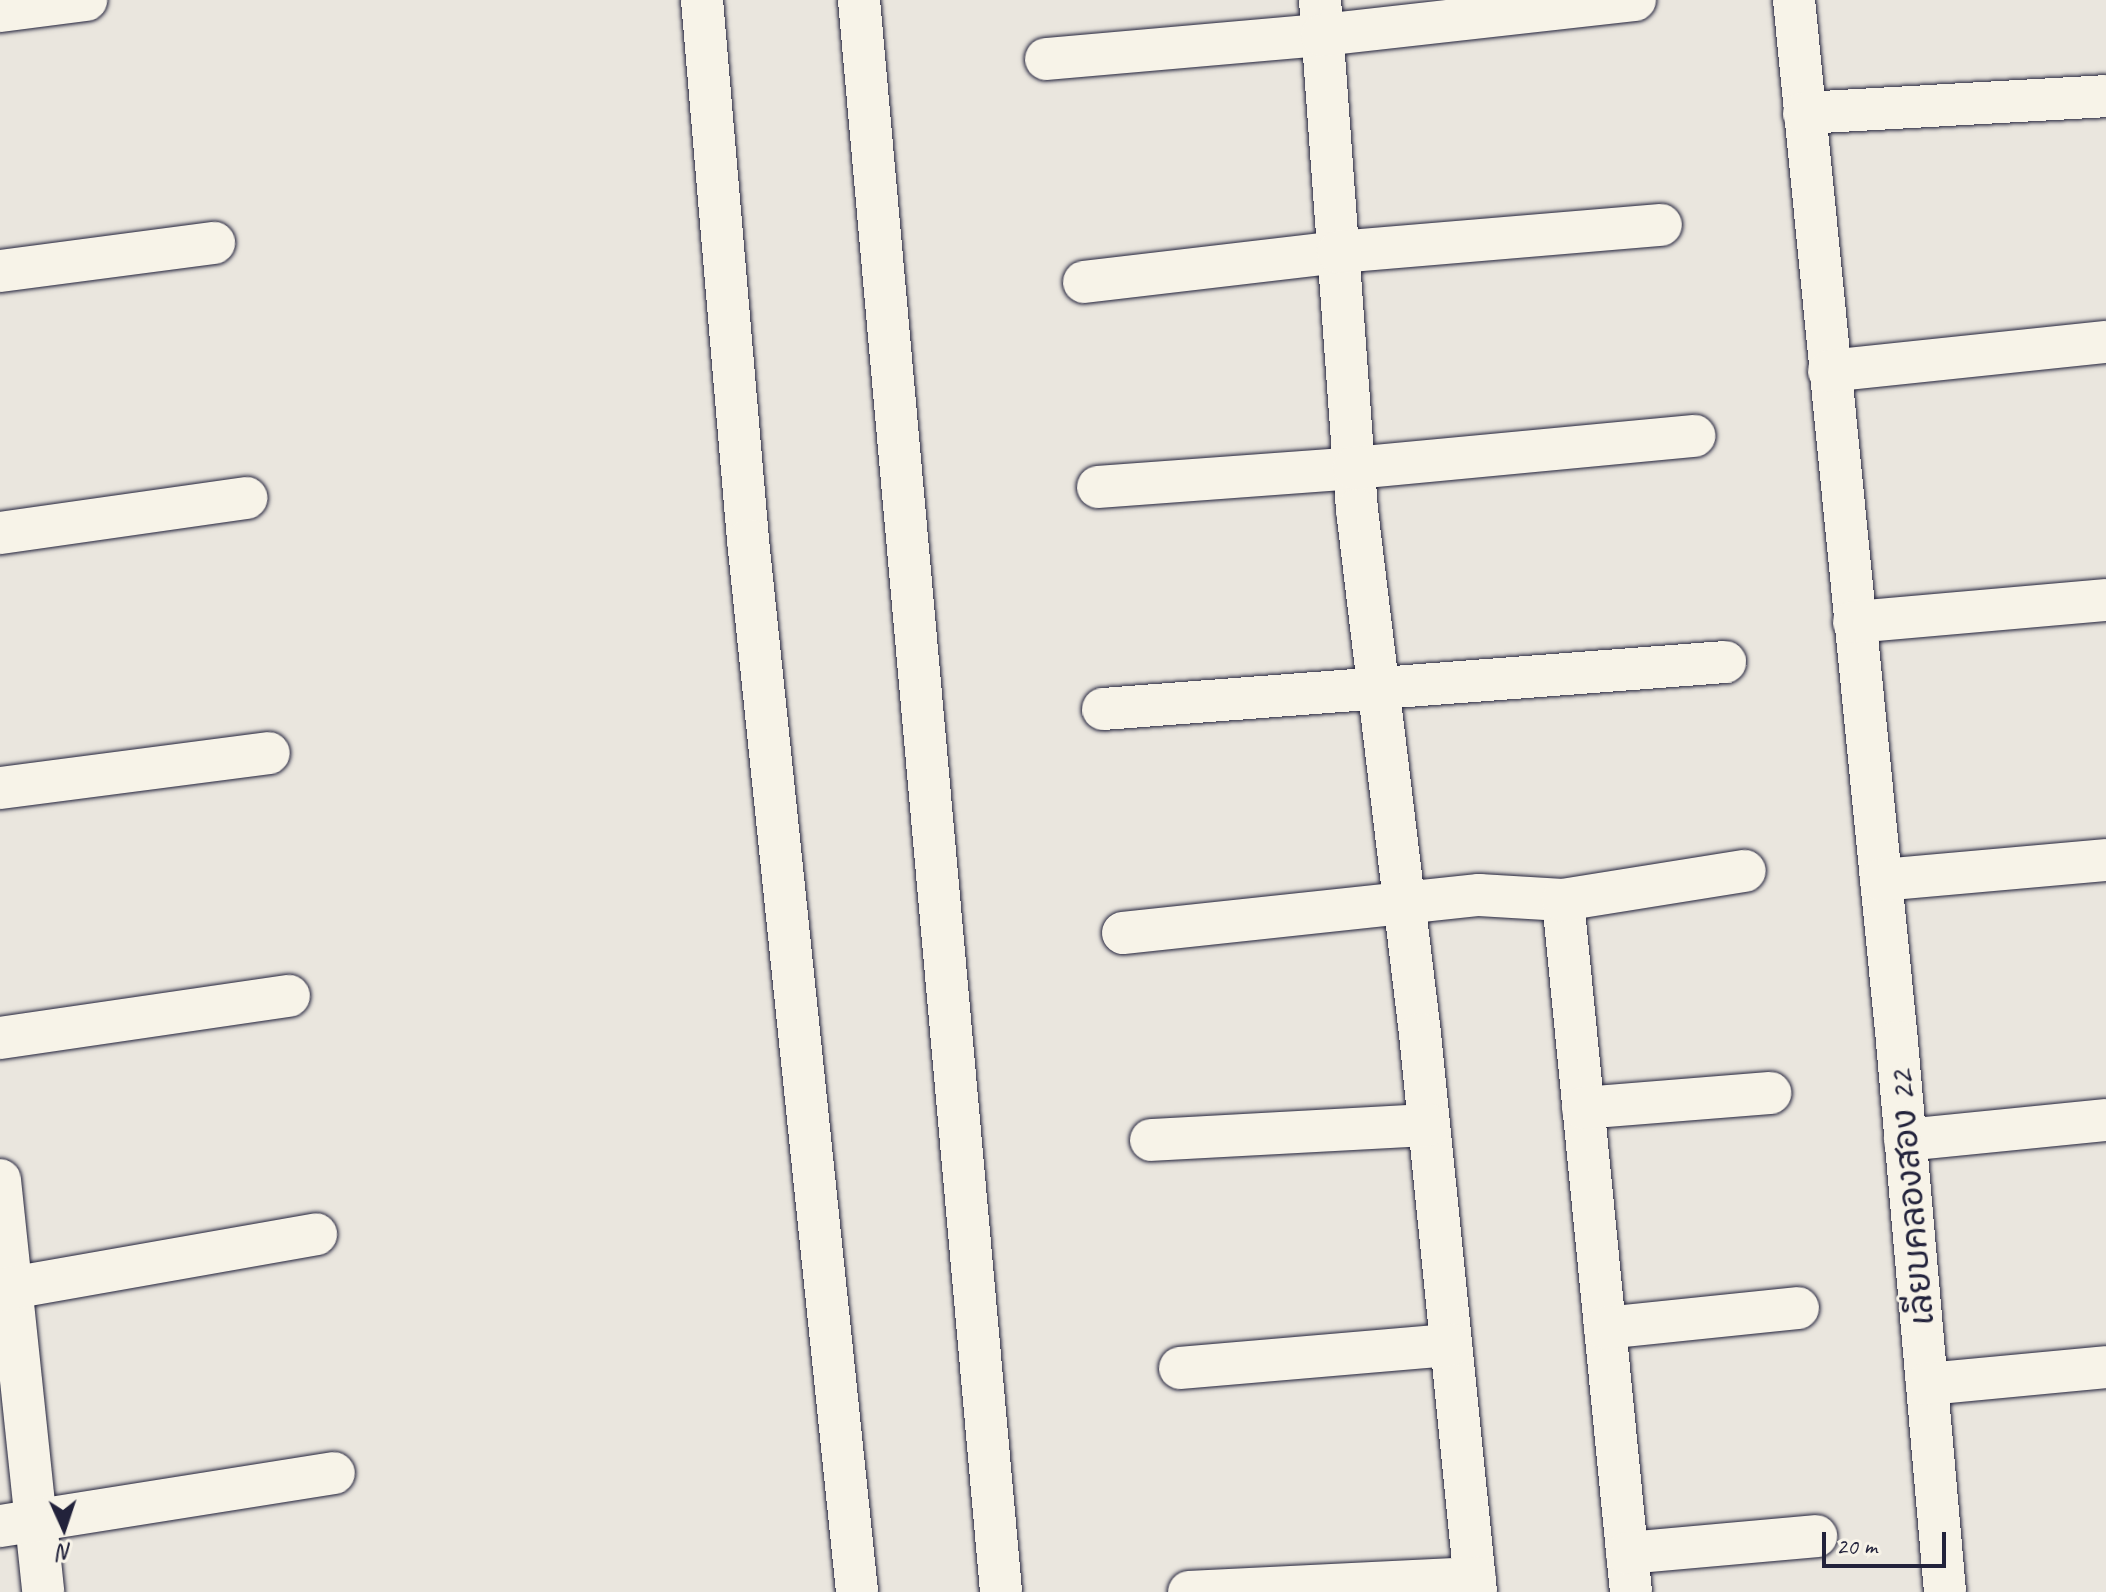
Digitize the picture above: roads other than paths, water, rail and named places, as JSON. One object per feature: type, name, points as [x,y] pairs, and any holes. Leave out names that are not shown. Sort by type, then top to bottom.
[{"type":"street","points":[[0,11],[86,0]]},
{"type":"street","points":[[702,0],[747,524],[857,1592]]},
{"type":"street","points":[[859,0],[1001,1592]]},
{"type":"street","points":[[1046,59],[1321,18],[1635,0]]},
{"type":"street","name":"เลียบคลองสอง 22","points":[[1794,0],[1881,880],[1945,1592]]},
{"type":"street","points":[[1189,1592],[1475,1585],[1429,1125],[1354,468],[1321,18]]},
{"type":"street","points":[[1804,113],[2106,96]]},
{"type":"street","points":[[1084,282],[1338,252],[1661,225]]},
{"type":"street","points":[[0,271],[214,243]]},
{"type":"street","points":[[1829,371],[2106,342]]},
{"type":"street","points":[[1098,487],[1354,468],[1694,436]]},
{"type":"street","points":[[0,533],[247,498]]},
{"type":"street","points":[[1854,622],[2106,600]]},
{"type":"street","points":[[1103,709],[1725,662]]},
{"type":"street","points":[[0,788],[269,753]]},
{"type":"street","points":[[1881,880],[2106,860]]},
{"type":"street","points":[[1123,933],[1479,895],[1563,900],[1745,871]]},
{"type":"street","points":[[1563,900],[1629,1573],[1816,1536]]},
{"type":"street","points":[[0,1038],[289,996]]},
{"type":"street","points":[[1583,1108],[1770,1093]]},
{"type":"street","points":[[1905,1140],[2106,1120]]},
{"type":"street","points":[[1151,1140],[1429,1125]]},
{"type":"street","points":[[0,1180],[18,1523],[43,1592]]},
{"type":"street","points":[[6,1290],[316,1234]]},
{"type":"street","points":[[1605,1328],[1798,1308]]},
{"type":"street","points":[[1180,1368],[1451,1345]]},
{"type":"street","points":[[1927,1384],[2106,1367]]},
{"type":"street","points":[[18,1523],[334,1473]]}]
